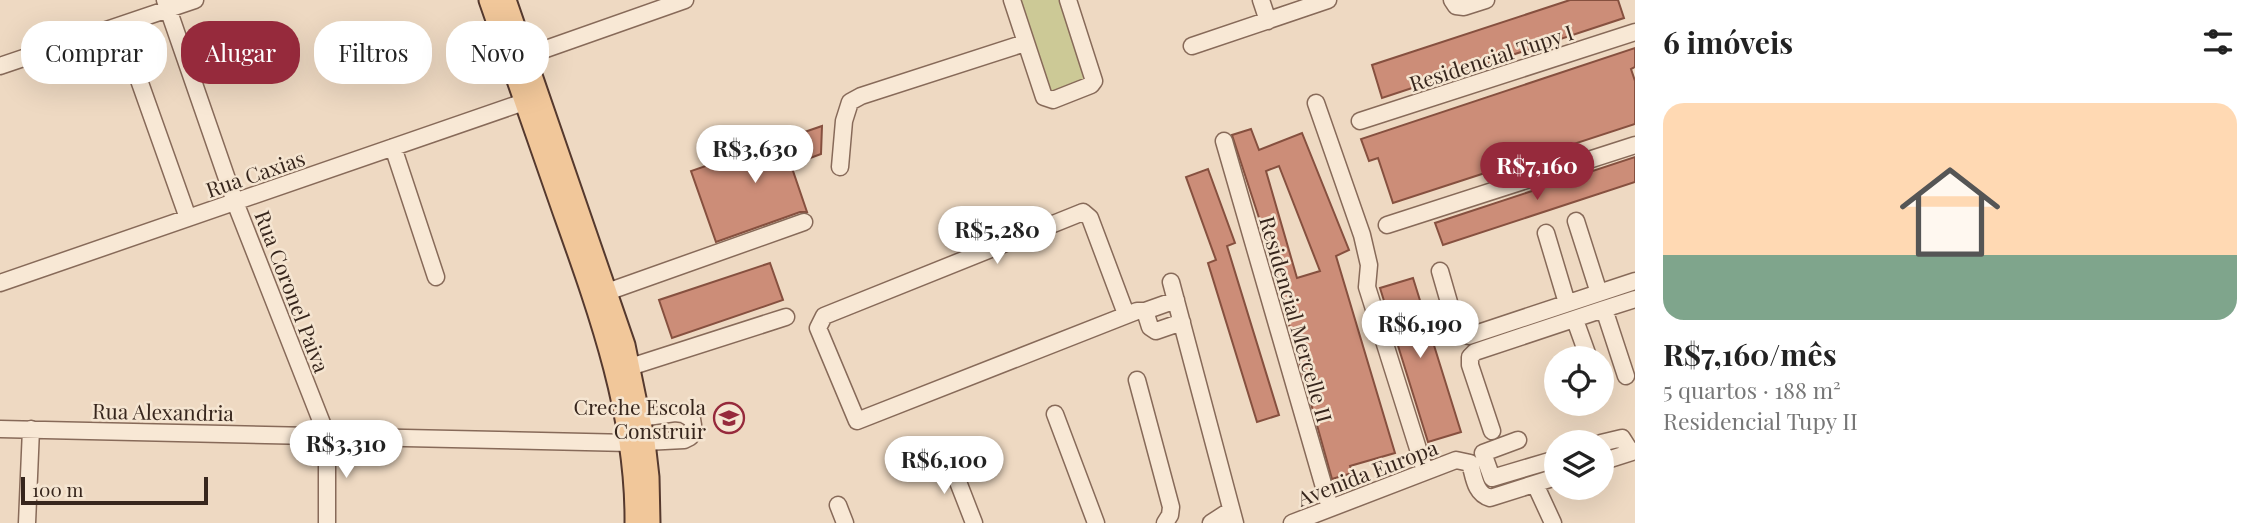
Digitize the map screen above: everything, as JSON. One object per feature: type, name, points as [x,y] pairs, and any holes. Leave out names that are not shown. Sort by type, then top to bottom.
[{"type":"main road","points":[[489,0],[603,331],[649,477],[650,523]]},
{"type":"main road","points":[[506,0],[514,21]]},
{"type":"main road","points":[[536,84],[631,367],[640,418],[635,523]]},
{"type":"street","points":[[0,66],[167,5],[195,0]]},
{"type":"street","points":[[549,48],[685,0]]},
{"type":"street","points":[[1012,0],[1044,97],[1048,100],[1091,85],[1094,81],[1068,0]]},
{"type":"street","points":[[1261,0],[1268,20]]},
{"type":"street","points":[[1192,46],[1328,0]]},
{"type":"street","points":[[1452,0],[1456,6],[1464,8],[1486,0]]},
{"type":"street","name":"Rua Coronel Paiva","points":[[167,5],[235,202],[327,436],[327,523]]},
{"type":"street","name":"Residencial Tupy I","points":[[1360,121],[1635,32]]},
{"type":"street","points":[[840,167],[844,121],[850,102],[861,96],[1025,43]]},
{"type":"street","points":[[140,84],[188,218]]},
{"type":"street","name":"Rua Caxias","points":[[0,283],[235,202],[395,152],[524,102]]},
{"type":"street","points":[[1316,103],[1362,235],[1369,265],[1367,287],[1425,471]]},
{"type":"street","name":"Residencial Mercelle II","points":[[1224,141],[1330,508]]},
{"type":"street","points":[[1387,225],[1635,145]]},
{"type":"street","points":[[395,152],[436,277]]},
{"type":"street","points":[[1126,314],[1090,218],[1083,212],[824,316],[818,328],[857,421],[1126,314],[1145,311],[1176,300]]},
{"type":"street","points":[[1576,221],[1599,293]]},
{"type":"street","points":[[607,292],[804,222]]},
{"type":"street","points":[[1546,233],[1567,303]]},
{"type":"street","points":[[1440,271],[1457,330],[1459,334],[1469,336],[1635,281]]},
{"type":"street","points":[[1171,282],[1233,516],[1211,523]]},
{"type":"street","points":[[1492,431],[1470,365],[1470,357],[1475,352],[1635,299]]},
{"type":"street","points":[[1604,310],[1626,376]]},
{"type":"street","points":[[1145,311],[1150,327],[1156,331],[1182,322]]},
{"type":"street","points":[[631,367],[786,317]]},
{"type":"street","points":[[1575,320],[1584,346]]},
{"type":"street","points":[[1137,380],[1171,507],[1166,523]]},
{"type":"street","name":"Rua Alexandria","points":[[0,429],[637,442],[684,440],[690,437],[694,425],[692,419],[683,414],[640,418]]},
{"type":"street","points":[[1055,414],[1096,523]]},
{"type":"street","points":[[27,523],[31,429]]},
{"type":"street","points":[[1614,440],[1622,438],[1633,452],[1614,458]]},
{"type":"street","points":[[1518,440],[1483,453],[1492,478],[1544,462]]},
{"type":"street","points":[[948,456],[974,523]]},
{"type":"street","name":"Avenida Europa","points":[[1292,523],[1457,460],[1470,464],[1478,491],[1490,498],[1544,481]]},
{"type":"street","points":[[1535,484],[1553,523]]},
{"type":"street","points":[[838,505],[845,523]]},
{"type":"shaded area","points":[[1018,0],[1063,0],[1088,80],[1051,92]]},
{"type":"building","points":[[1570,0],[1618,0],[1624,18],[1382,98],[1372,65]]},
{"type":"building","points":[[1635,48],[1635,67],[1631,69],[1635,81],[1635,124],[1393,203],[1378,158],[1369,161],[1361,139]]},
{"type":"building","points":[[822,126],[821,154],[791,165],[807,212],[800,212],[716,242],[691,171]]},
{"type":"building","points":[[1251,129],[1259,150],[1302,133],[1349,250],[1336,256],[1395,453],[1350,466],[1352,473],[1332,479],[1261,224],[1232,135]],"holes":[[[1279,166],[1320,271],[1297,278],[1266,171]]]},
{"type":"building","points":[[1635,157],[1635,182],[1443,245],[1435,223]]},
{"type":"building","points":[[1208,169],[1235,243],[1227,246],[1279,415],[1257,422],[1208,263],[1216,260],[1186,177]]},
{"type":"building","points":[[770,263],[783,300],[672,338],[659,300]]},
{"type":"building","points":[[1413,278],[1461,432],[1428,442],[1380,288]]},
{"type":"place","name":"Creche Escola Construir","points":[[729,418]]}]
